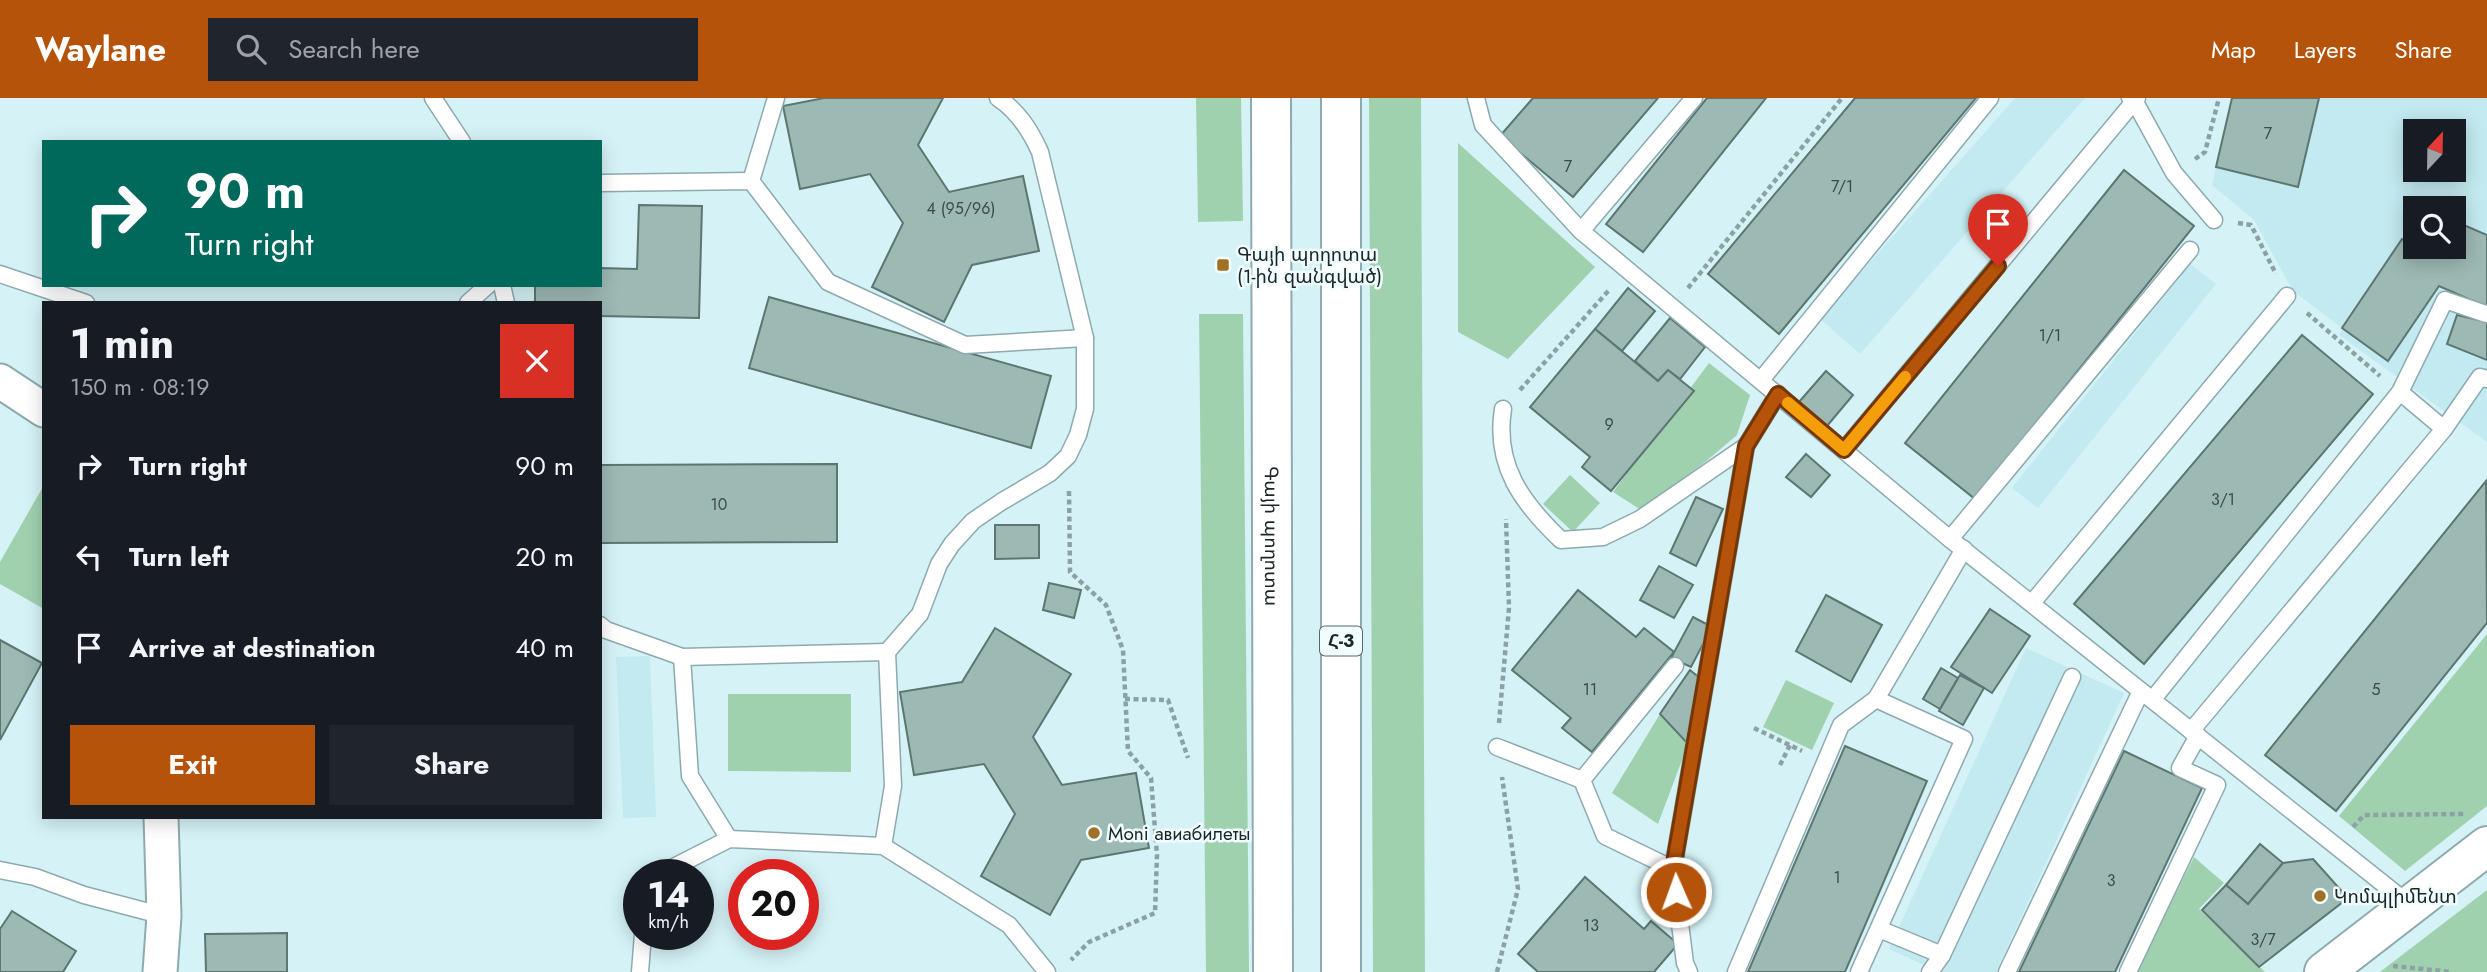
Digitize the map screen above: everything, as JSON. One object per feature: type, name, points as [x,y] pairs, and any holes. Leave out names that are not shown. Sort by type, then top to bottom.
[{"type":"main road","name":"Գայի պողոտա","points":[[1271,98],[1273,972]]},
{"type":"main road","name":"Հ-3","points":[[1341,98],[1341,972]]},
{"type":"main road","points":[[2324,972],[2410,905],[2480,830]]},
{"type":"street","points":[[0,381],[42,409]]},
{"type":"street","points":[[160,972],[164,916],[161,819]]},
{"type":"lane","points":[[433,98],[461,140]]},
{"type":"lane","points":[[751,181],[776,98]]},
{"type":"lane","points":[[883,846],[893,786],[887,652],[920,614],[939,564],[952,544],[973,521],[1050,473],[1068,456],[1078,435],[1085,409],[1085,338],[1040,152],[1031,133],[1012,107],[998,98]]},
{"type":"lane","points":[[1476,98],[1483,125],[1581,232],[1957,544],[2410,905]]},
{"type":"lane","points":[[1581,232],[1694,98]]},
{"type":"lane","points":[[1761,380],[1990,98]]},
{"type":"lane","points":[[1844,450],[2134,99],[2174,173],[2214,220]]},
{"type":"lane","points":[[602,183],[751,181]]},
{"type":"lane","points":[[751,181],[828,282],[965,345],[1085,338]]},
{"type":"lane","points":[[1736,972],[1841,725],[1876,699],[1957,544],[2190,250]]},
{"type":"lane","points":[[0,274],[80,301]]},
{"type":"lane","points":[[470,301],[486,287]]},
{"type":"lane","points":[[2032,603],[2287,296]]},
{"type":"lane","points":[[2007,972],[2147,695],[2400,392],[2445,300],[2486,314]]},
{"type":"lane","points":[[2128,972],[2217,785],[2180,768],[2194,733],[2444,429],[2480,377],[2487,379]]},
{"type":"lane","points":[[2400,392],[2444,429]]},
{"type":"lane","points":[[1689,972],[1685,963],[1673,869],[1746,446],[1778,394]]},
{"type":"lane","points":[[1503,409],[1500,430],[1505,464],[1534,514],[1561,540],[1602,537],[1640,519],[1746,446]]},
{"type":"lane","points":[[602,627],[682,657],[887,652]]},
{"type":"lane","points":[[682,657],[690,776],[729,839]]},
{"type":"lane","points":[[1582,780],[1675,666]]},
{"type":"lane","points":[[1930,972],[1942,955],[2073,677]]},
{"type":"lane","points":[[1859,972],[1964,739],[1876,699]]},
{"type":"lane","points":[[1497,747],[1582,780],[1605,836],[1673,869]]},
{"type":"lane","points":[[690,859],[729,839],[883,846],[1009,925],[1047,972]]},
{"type":"lane","points":[[0,870],[35,877],[84,895],[164,916]]},
{"type":"lane","points":[[1878,929],[1942,955]]},
{"type":"lane","points":[[640,972],[642,950]]},
{"type":"path","points":[[1672,307],[1842,98]]},
{"type":"path","points":[[2174,173],[2205,152],[2219,98]]},
{"type":"path","points":[[1503,409],[1628,270]]},
{"type":"path","points":[[1067,964],[1089,942],[1155,913],[1157,855],[1151,778],[1128,751],[1123,650],[1105,605],[1070,572],[1068,456]]},
{"type":"path","points":[[1125,699],[1168,699],[1188,758]]},
{"type":"path","points":[[1754,727],[1825,763]]},
{"type":"path","points":[[1780,765],[1790,745]]},
{"type":"path","points":[[2336,846],[2364,815],[2480,830]]},
{"type":"path","points":[[2389,965],[2452,972]]},
{"type":"shaded area","points":[[2015,98],[2085,98],[1860,354],[1820,319]]},
{"type":"shaded area","points":[[2232,98],[2487,98],[2487,442],[2339,335],[2358,301],[2342,328],[2293,291],[2254,220],[2212,185]]},
{"type":"shaded area","points":[[2190,264],[2216,284],[2038,508],[2012,488]]},
{"type":"shaded area","points":[[2026,648],[2124,693],[1996,972],[1939,972],[1889,949]]},
{"type":"shaded area","points":[[650,656],[656,817],[623,818],[616,657]]},
{"type":"green space","points":[[1196,98],[1241,98],[1243,221],[1198,222]]},
{"type":"green space","points":[[1369,98],[1421,98],[1425,972],[1373,972]]},
{"type":"green space","points":[[1458,143],[1595,267],[1508,359],[1458,332]]},
{"type":"green space","points":[[1199,314],[1243,314],[1249,972],[1206,972]]},
{"type":"green space","points":[[1709,363],[1750,395],[1737,435],[1641,510],[1613,492]]},
{"type":"green space","points":[[1570,475],[1600,503],[1573,532],[1543,504]]},
{"type":"green space","points":[[42,488],[42,608],[0,584],[0,562]]},
{"type":"green space","points":[[2487,634],[2487,806],[2405,871],[2339,816]]},
{"type":"green space","points":[[1786,680],[1834,703],[1812,750],[1763,727]]},
{"type":"green space","points":[[728,694],[851,694],[851,772],[728,771]]},
{"type":"green space","points":[[1660,714],[1688,744],[1658,824],[1612,793]]},
{"type":"green space","points":[[2194,857],[2224,883],[2199,909],[2265,972],[2136,972]]},
{"type":"green space","points":[[2487,890],[2487,972],[2380,972],[2389,965]]},
{"type":"building","points":[[824,98],[943,98],[918,145],[949,192],[1023,176],[1039,251],[972,265],[944,322],[872,287],[903,223],[870,174],[800,189],[783,106]]},
{"type":"building","points":[[1533,98],[1658,98],[1573,197],[1500,136]]},
{"type":"building","points":[[1707,98],[1766,98],[1643,252],[1606,224]]},
{"type":"building","points":[[1855,98],[1976,98],[1779,334],[1708,274]]},
{"type":"building","points":[[2232,98],[2319,98],[2298,187],[2216,167]]},
{"type":"building","points":[[2124,170],[2194,226],[1975,499],[1905,443]]},
{"type":"building","points":[[639,205],[702,206],[699,318],[602,316],[602,301],[535,301],[535,287],[602,287],[602,268],[637,269]]},
{"type":"building","points":[[2466,226],[2487,235],[2487,307],[2439,286],[2388,361],[2342,328],[2402,239],[2403,259],[2466,259]]},
{"type":"building","points":[[1628,288],[1655,311],[1622,351],[1595,329]]},
{"type":"building","points":[[769,297],[1051,376],[1031,448],[749,368]]},
{"type":"building","points":[[2457,315],[2487,322],[2487,360],[2447,344]]},
{"type":"building","points":[[1670,318],[1705,347],[1680,379],[1668,370],[1658,381],[1635,361]]},
{"type":"building","points":[[1595,329],[1658,381],[1668,370],[1694,391],[1611,491],[1582,467],[1590,457],[1530,407]]},
{"type":"building","points":[[2302,335],[2373,394],[2144,664],[2074,604]]},
{"type":"building","points":[[1826,371],[1853,395],[1827,426],[1799,402]]},
{"type":"building","points":[[1806,454],[1830,475],[1811,497],[1786,477]]},
{"type":"building","points":[[837,464],[837,542],[602,543],[602,465]]},
{"type":"building","points":[[2486,481],[2487,623],[2336,811],[2265,755]]},
{"type":"building","points":[[1696,497],[1723,509],[1696,566],[1670,553]]},
{"type":"building","points":[[995,525],[1039,525],[1039,558],[995,559]]},
{"type":"building","points":[[1659,566],[1693,585],[1674,618],[1640,600]]},
{"type":"building","points":[[1049,583],[1081,590],[1074,618],[1043,610]]},
{"type":"building","points":[[1578,590],[1636,637],[1644,628],[1674,652],[1592,752],[1562,728],[1571,718],[1512,670]]},
{"type":"building","points":[[1826,595],[1882,625],[1851,682],[1796,651]]},
{"type":"building","points":[[1990,609],[2030,636],[1992,693],[1951,667]]},
{"type":"building","points":[[1693,617],[1712,627],[1691,667],[1671,658]]},
{"type":"building","points":[[995,628],[1071,674],[1033,737],[1062,785],[1136,773],[1149,848],[1081,860],[1050,915],[981,876],[1015,814],[984,764],[914,775],[900,692],[962,682]]},
{"type":"building","points":[[0,640],[42,663],[0,740]]},
{"type":"building","points":[[1941,668],[1958,678],[1940,709],[1923,699]]},
{"type":"building","points":[[1690,670],[1702,680],[1688,744],[1660,714]]},
{"type":"building","points":[[1960,675],[1984,688],[1963,725],[1939,711]]},
{"type":"building","points":[[1845,746],[1927,781],[1845,972],[1748,972]]},
{"type":"building","points":[[2124,751],[2202,788],[2115,972],[2019,972]]},
{"type":"building","points":[[2260,844],[2283,863],[2248,904],[2226,885]]},
{"type":"building","points":[[2313,859],[2348,898],[2259,967],[2202,910],[2226,885],[2248,904],[2283,863]]},
{"type":"building","points":[[1585,877],[1644,929],[1651,921],[1678,944],[1654,972],[1538,972],[1518,954]]},
{"type":"building","points":[[12,911],[76,951],[63,972],[0,972],[0,929]]},
{"type":"building","points":[[287,933],[287,972],[206,972],[205,934]]},
{"type":"slow traffic","points":[[1788,403],[1844,450],[1905,377]]},
{"type":"place","name":"Գայի պողոտա (1-ին զանգված)","points":[[1223,265]]},
{"type":"place","name":"Moni авиабилеты","points":[[1094,833]]},
{"type":"place","name":"Կոմպլիմենտ","points":[[2320,896]]},
{"type":"route","points":[[1676,892],[1673,869],[1746,446],[1778,394],[1844,450],[1998,266]]}]
